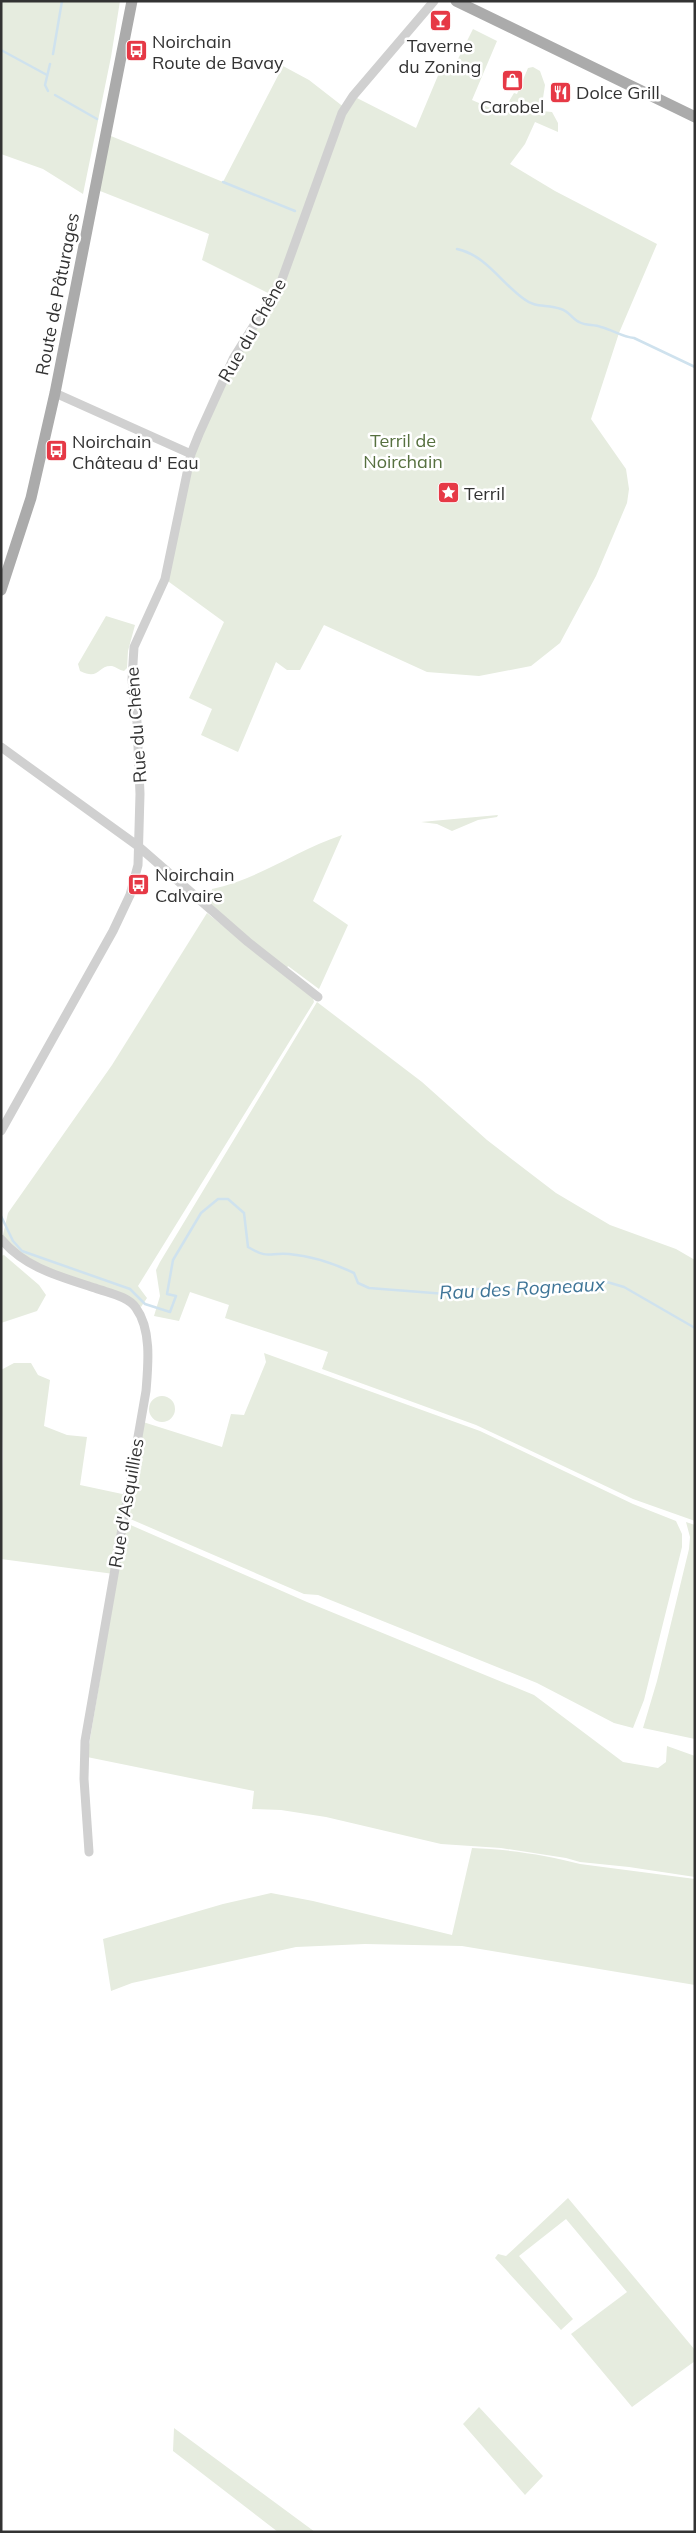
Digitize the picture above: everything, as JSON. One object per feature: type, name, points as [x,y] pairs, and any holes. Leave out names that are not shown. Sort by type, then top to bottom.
[{"type":"main road","name":"Route de Pâturages","points":[[1,590],[31,498],[55,393],[132,1]]},
{"type":"main road","points":[[463,3],[695,117]]},
{"type":"street","name":"Rue du Chêne","points":[[1,1131],[121,914],[134,881],[138,846],[140,769],[132,680],[132,653],[136,638],[165,579],[191,454],[209,408],[233,359],[281,282],[342,113],[353,96],[434,1]]},
{"type":"street","points":[[55,393],[191,454]]},
{"type":"street","points":[[1,747],[138,846],[248,942],[318,997]]},
{"type":"street","name":"Rue d'Asquillies","points":[[1,1239],[15,1254],[30,1263],[131,1303],[136,1308],[141,1319],[146,1342],[148,1366],[143,1406],[87,1721],[84,1780],[89,1852]]},
{"type":"green space","points":[[1,1],[120,1],[111,57],[83,194],[43,169],[1,154]]},
{"type":"green space","name":"Terril de Noirchain","points":[[473,29],[497,41],[472,100],[502,113],[514,93],[517,94],[528,68],[533,67],[540,71],[545,85],[541,111],[552,112],[558,123],[558,132],[535,122],[525,144],[510,164],[555,191],[657,244],[619,333],[591,419],[626,469],[629,489],[627,503],[596,576],[560,643],[531,666],[479,676],[427,672],[324,625],[300,670],[287,670],[276,662],[238,752],[201,735],[212,709],[189,698],[224,622],[165,579],[191,454],[209,408],[274,296],[202,260],[209,234],[95,189],[106,134],[223,182],[283,66],[309,80],[345,108],[353,96],[416,128],[442,66],[453,69]]},
{"type":"green space","points":[[106,616],[135,625],[128,651],[127,668],[124,671],[107,666],[95,674],[87,674],[80,671],[78,664]]},
{"type":"green space","points":[[498,815],[497,817],[478,820],[452,831],[437,824],[421,822]]},
{"type":"green space","points":[[342,835],[313,901],[348,925],[319,989],[288,966],[285,971],[209,903],[212,889],[246,878],[309,848]]},
{"type":"green space","points":[[207,913],[313,998],[314,1002],[138,1286],[147,1298],[141,1307],[133,1301],[35,1263],[2,1239],[8,1213],[112,1065]]},
{"type":"green space","points":[[317,1002],[422,1082],[487,1140],[556,1193],[610,1225],[676,1249],[695,1260],[695,1521],[633,1499],[476,1425],[322,1369],[328,1352],[225,1318],[229,1305],[190,1292],[179,1321],[154,1316],[160,1296],[156,1270],[160,1262]]},
{"type":"green space","points":[[4,1255],[39,1285],[46,1295],[37,1311],[1,1323],[1,1256]]},
{"type":"green space","points":[[264,1353],[480,1431],[633,1504],[676,1521],[682,1534],[682,1547],[644,1700],[633,1728],[614,1723],[537,1683],[318,1595],[304,1594],[128,1518],[143,1422],[222,1447],[231,1414],[244,1415],[266,1362]]},
{"type":"green space","points":[[14,1363],[31,1363],[38,1375],[50,1380],[44,1426],[67,1435],[87,1437],[80,1485],[127,1495],[114,1574],[1,1559],[3,1455],[1,1370]]},
{"type":"green space","points":[[162,1396],[171,1400],[175,1409],[171,1418],[162,1422],[153,1418],[149,1409],[153,1400]]},
{"type":"green space","points":[[686,1522],[695,1525],[695,1739],[643,1728],[657,1681],[689,1549],[690,1537]]},
{"type":"green space","points":[[126,1523],[307,1602],[534,1695],[623,1762],[658,1768],[666,1762],[667,1746],[695,1756],[695,1877],[580,1862],[501,1848],[441,1844],[326,1817],[281,1810],[252,1809],[254,1791],[87,1757]]},
{"type":"green space","points":[[472,1848],[526,1853],[580,1864],[695,1879],[695,1985],[462,1946],[365,1944],[296,1947],[132,1983],[111,1991],[103,1939],[223,1904],[271,1893],[313,1901],[452,1935]]},
{"type":"green space","points":[[568,2198],[695,2350],[695,2361],[632,2407],[571,2334],[627,2292],[566,2219],[519,2256],[573,2319],[561,2330],[495,2258],[498,2254],[506,2256]]},
{"type":"green space","points":[[479,2407],[543,2476],[525,2495],[463,2424]]},
{"type":"green space","points":[[174,2428],[315,2532],[278,2532],[173,2451]]},
{"type":"waterway","points":[[53,54],[62,1]]},
{"type":"waterway","points":[[1,50],[47,75]]},
{"type":"waterway","points":[[48,91],[45,85],[50,64]]},
{"type":"waterway","points":[[55,95],[97,119]]},
{"type":"waterway","points":[[223,182],[295,211]]},
{"type":"waterway","points":[[457,249],[467,252],[485,263],[528,302],[564,310],[577,321],[634,338],[695,367]]},
{"type":"waterway","name":"Rau des Rogneaux","points":[[1,1216],[13,1241],[22,1251],[130,1289],[145,1304],[170,1312],[176,1296],[167,1294],[173,1260],[201,1213],[218,1199],[228,1199],[244,1213],[248,1247],[269,1255],[298,1255],[331,1264],[354,1273],[358,1283],[369,1288],[459,1295],[475,1289],[520,1289],[607,1282],[624,1287],[695,1328]]},
{"type":"place","name":"Taverne du Zoning","points":[[440,20]]},
{"type":"place","name":"Noirchain Route de Bavay","points":[[136,51]]},
{"type":"place","name":"Carobel","points":[[512,81]]},
{"type":"place","name":"Dolce Grill","points":[[560,92]]},
{"type":"place","name":"Noirchain Château d' Eau","points":[[56,451]]},
{"type":"place","name":"Terril","points":[[448,493]]},
{"type":"place","name":"Noirchain Calvaire","points":[[139,884]]}]
